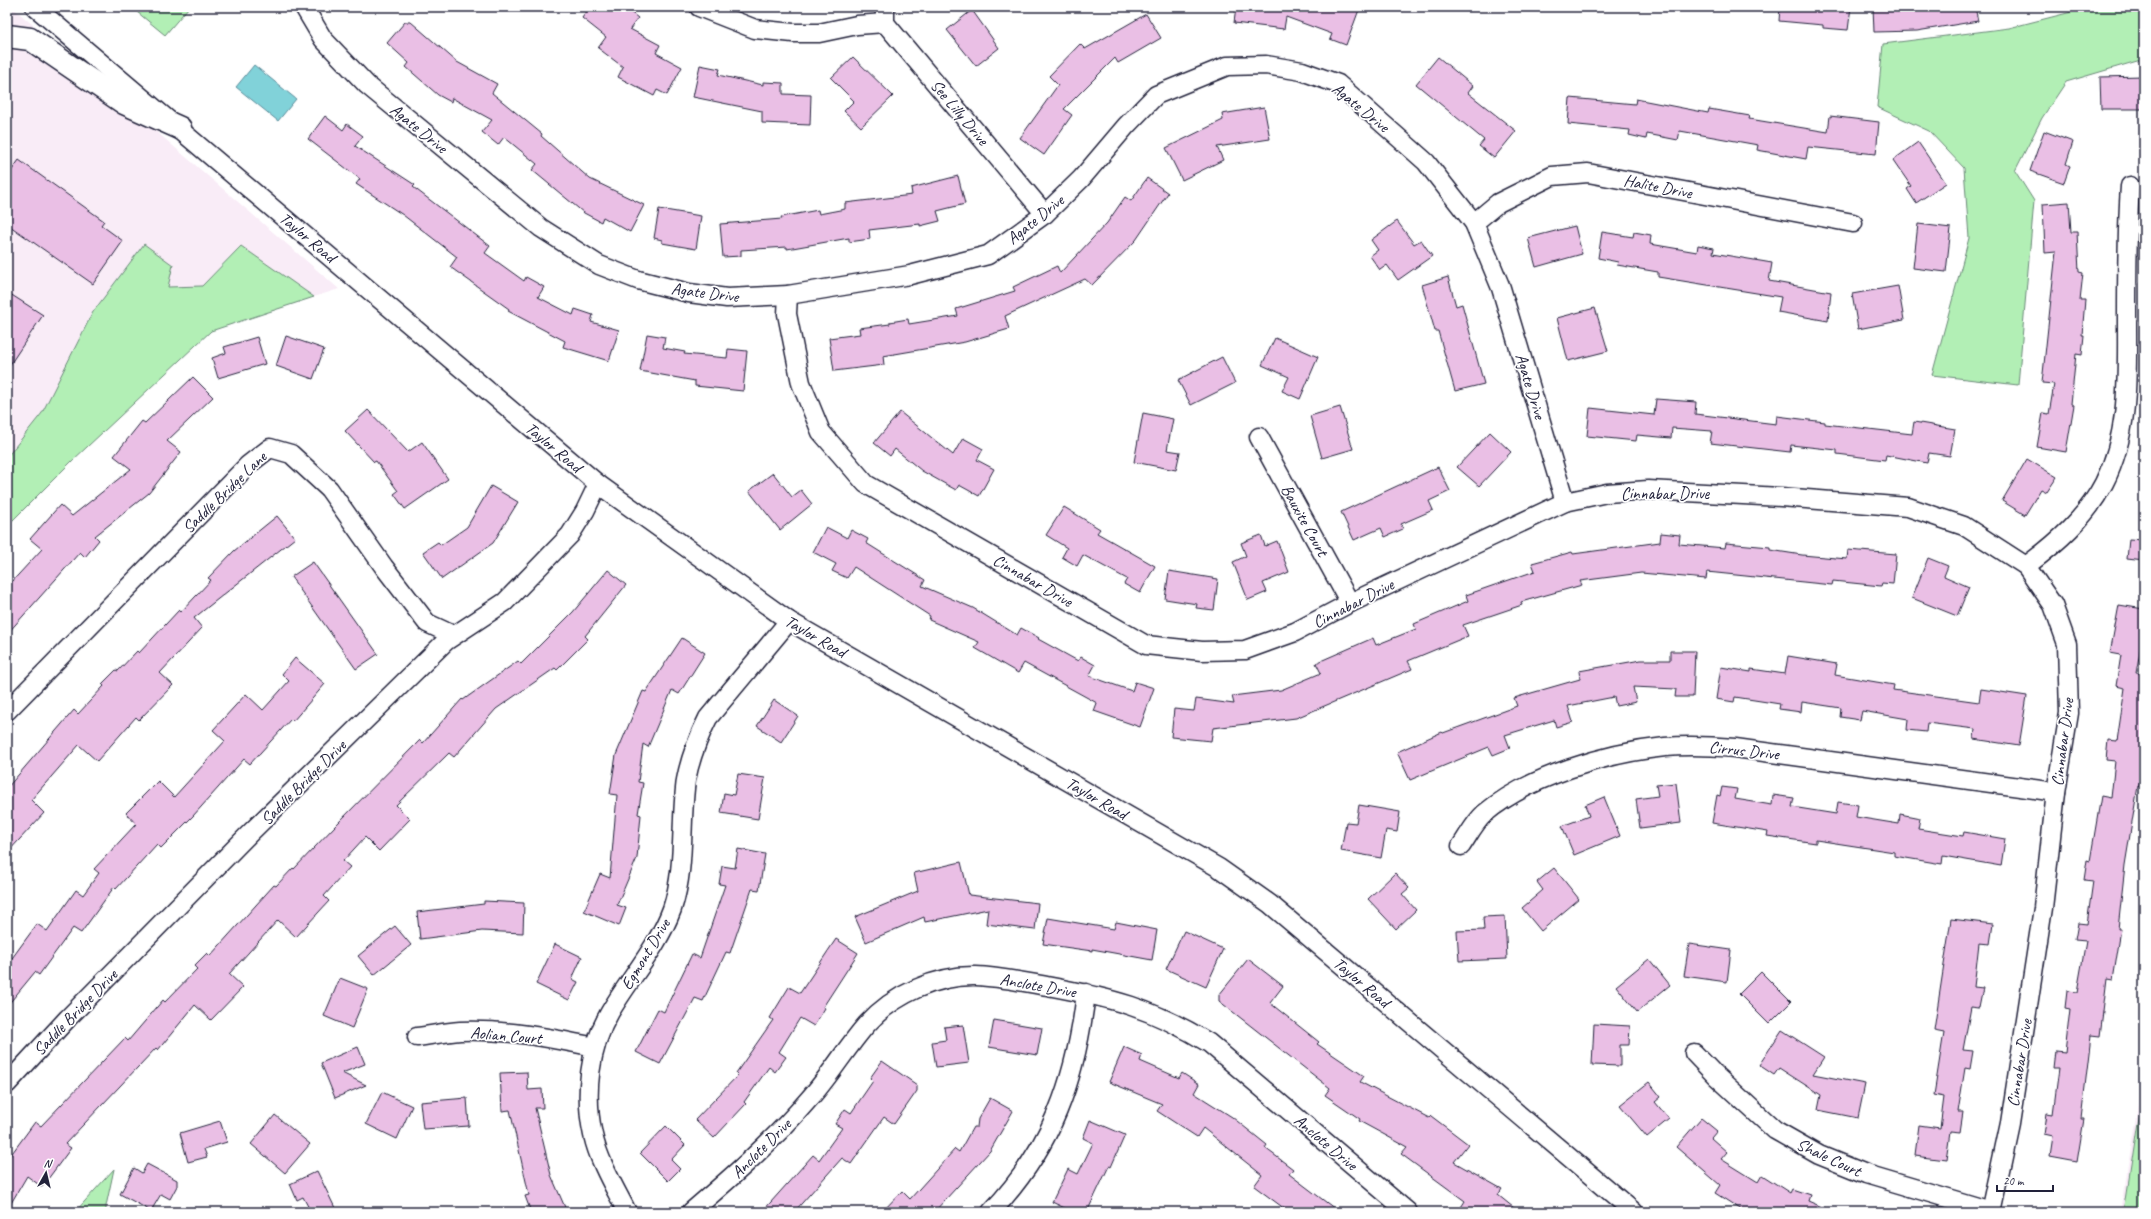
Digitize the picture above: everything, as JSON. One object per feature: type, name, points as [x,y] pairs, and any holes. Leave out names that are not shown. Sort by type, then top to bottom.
[{"type":"main road","points":[[7,36],[30,39],[124,103],[180,128]]},
{"type":"street","name":"Taylor Road","points":[[35,7],[180,128],[598,484],[789,621],[1219,868],[1270,904],[1634,1212]]},
{"type":"street","name":"Agate Drive","points":[[304,7],[323,39],[367,86],[541,228],[599,265],[638,280],[689,293],[727,298],[788,295],[910,275],[988,256],[1045,214],[1081,179],[1156,95],[1227,66],[1266,65],[1302,71],[1338,84],[1426,162],[1474,223],[1501,288],[1565,502]]},
{"type":"street","points":[[699,7],[755,29],[793,33],[819,33],[857,25],[885,15]]},
{"type":"street","name":"See Lilly Drive","points":[[885,15],[1045,214]]},
{"type":"street","name":"Halite Drive","points":[[1474,223],[1498,203],[1552,176],[1588,173],[1853,223]]},
{"type":"street","points":[[2026,566],[2052,547],[2080,519],[2104,483],[2119,446],[2127,397],[2126,239],[2130,186]]},
{"type":"street","name":"Cinnabar Drive","points":[[788,295],[787,314],[801,383],[821,432],[866,484],[1146,645],[1202,651],[1245,650],[1295,632],[1350,603],[1565,502],[1606,493],[1648,490],[1773,496],[1908,507],[1964,526],[2026,566],[2053,605],[2067,644],[2069,713],[2056,792],[2042,916],[2010,1123],[1991,1211]]},
{"type":"street","name":"Bauxite Court","points":[[1260,437],[1350,603]]},
{"type":"street","name":"Saddle Bridge Lane","points":[[7,711],[248,465],[270,448],[291,454],[329,489],[384,567],[427,623],[453,636]]},
{"type":"street","name":"Saddle Bridge Drive","points":[[7,1084],[68,1018],[245,839],[453,636],[505,602],[516,591],[570,535],[585,511],[598,484]]},
{"type":"street","name":"Egmont Drive","points":[[627,1212],[605,1168],[593,1136],[588,1092],[595,1047],[609,1013],[655,944],[672,909],[680,871],[686,779],[701,732],[708,718],[789,621]]},
{"type":"street","name":"Cirrus Drive","points":[[1461,846],[1483,815],[1514,793],[1552,776],[1590,763],[1630,752],[1665,747],[1700,746],[1735,748],[2056,792]]},
{"type":"street","name":"Anclote Drive","points":[[691,1212],[752,1160],[810,1099],[866,1025],[881,1011],[902,996],[939,980],[974,976],[1000,978],[1118,1000],[1150,1011],[1180,1025],[1209,1043],[1408,1212]]},
{"type":"street","points":[[991,1212],[1026,1170],[1045,1139],[1062,1102],[1074,1069],[1081,1034],[1086,993]]},
{"type":"street","name":"Aolian Court","points":[[418,1037],[460,1031],[495,1032],[545,1037],[595,1047]]},
{"type":"street","name":"Shale Court","points":[[1694,1053],[1716,1076],[1775,1130],[1819,1155],[1866,1174],[1991,1211]]},
{"type":"shaded area","points":[[7,7],[12,7],[339,289],[314,297],[241,246],[202,286],[167,287],[93,312],[42,413],[7,457]]},
{"type":"shaded area","points":[[2144,1065],[2144,1212],[2121,1212]]},
{"type":"green space","points":[[131,7],[189,7],[165,35]]},
{"type":"green space","points":[[2091,7],[2144,7],[2144,59],[2066,82],[2042,118],[2015,171],[2034,201],[2018,385],[1932,375],[1969,238],[1964,168],[1929,131],[1877,107],[1883,44],[2009,28]]},
{"type":"green space","points":[[144,244],[173,265],[168,287],[202,286],[241,246],[314,297],[211,331],[72,461],[7,526],[7,457],[42,413],[93,312]]},
{"type":"green space","points":[[2144,1084],[2144,1212],[2124,1212]]},
{"type":"green space","points":[[114,1169],[106,1212],[75,1212]]},
{"type":"water","points":[[254,65],[296,99],[278,121],[236,87]]},
{"type":"building","points":[[590,7],[624,7],[638,18],[630,29],[660,45],[656,53],[682,67],[667,95],[657,90],[654,96],[618,77],[623,67],[598,48],[606,37],[582,18]]},
{"type":"building","points":[[1236,7],[1360,7],[1346,45],[1330,39],[1332,34],[1286,17],[1284,29],[1234,23]]},
{"type":"building","points":[[1780,7],[1851,7],[1848,30],[1823,28],[1823,25],[1779,21]]},
{"type":"building","points":[[1873,7],[1915,7],[1915,11],[1939,7],[1975,7],[1978,21],[1917,31],[1874,32]]},
{"type":"building","points":[[972,10],[999,48],[976,66],[947,30]]},
{"type":"building","points":[[1146,14],[1161,38],[1118,63],[1115,58],[1064,109],[1072,115],[1044,155],[1020,138],[1058,85],[1049,76],[1080,44],[1085,49]]},
{"type":"building","points":[[405,22],[411,22],[457,62],[497,84],[492,93],[542,134],[541,136],[590,179],[644,205],[630,232],[603,217],[601,222],[584,213],[532,170],[537,164],[504,137],[498,145],[482,132],[492,120],[452,98],[451,102],[438,95],[406,67],[409,63],[387,43]]},
{"type":"building","points":[[853,57],[893,96],[861,127],[844,111],[854,101],[831,78]]},
{"type":"building","points":[[1438,57],[1473,86],[1468,93],[1516,131],[1494,158],[1479,146],[1484,140],[1416,84]]},
{"type":"building","points":[[700,65],[720,69],[718,75],[763,85],[763,82],[783,83],[783,94],[811,95],[810,125],[762,123],[762,111],[693,97]]},
{"type":"building","points":[[2144,76],[2144,109],[2101,109],[2100,77]]},
{"type":"building","points":[[1570,98],[1635,104],[1636,99],[1708,113],[1709,109],[1750,116],[1749,119],[1828,132],[1830,116],[1879,122],[1876,154],[1808,147],[1806,159],[1757,150],[1758,145],[1680,131],[1678,140],[1647,134],[1646,139],[1629,135],[1630,130],[1568,124]]},
{"type":"building","points":[[1264,107],[1270,139],[1217,147],[1223,160],[1182,180],[1166,148],[1223,120],[1222,114]]},
{"type":"building","points":[[325,116],[343,130],[347,124],[363,136],[355,146],[415,185],[413,187],[490,246],[485,253],[524,281],[526,277],[544,287],[538,297],[573,315],[575,309],[593,315],[591,322],[619,330],[609,361],[563,347],[565,341],[508,311],[509,309],[450,267],[457,257],[403,215],[356,184],[360,179],[308,139]]},
{"type":"building","points":[[2044,131],[2073,142],[2066,164],[2070,166],[2064,183],[2030,171]]},
{"type":"building","points":[[1918,142],[1946,183],[1916,203],[1907,189],[1911,186],[1893,160]]},
{"type":"building","points":[[19,160],[104,221],[101,225],[123,241],[93,284],[7,224],[7,177]]},
{"type":"building","points":[[958,176],[965,204],[937,211],[940,221],[920,226],[920,224],[869,230],[870,239],[849,242],[849,238],[787,249],[787,247],[741,250],[741,256],[723,257],[720,224],[782,219],[781,217],[818,210],[819,214],[845,209],[845,203],[912,195],[911,188]]},
{"type":"building","points":[[1147,178],[1168,193],[1136,240],[1092,285],[1085,279],[1005,316],[1009,329],[965,342],[883,356],[884,365],[834,371],[829,338],[860,334],[859,328],[890,324],[890,322],[908,319],[909,324],[958,316],[956,309],[1015,291],[1013,287],[1057,266],[1060,273],[1107,223],[1125,197],[1131,201]]},
{"type":"building","points":[[2069,202],[2071,232],[2077,232],[2079,272],[2083,273],[2080,300],[2085,300],[2082,355],[2076,354],[2071,404],[2074,405],[2066,452],[2037,447],[2043,413],[2049,414],[2054,384],[2042,383],[2056,252],[2045,253],[2043,204]]},
{"type":"building","points":[[659,209],[701,216],[696,249],[662,243],[662,240],[654,238]]},
{"type":"building","points":[[1397,221],[1414,244],[1421,240],[1432,256],[1398,280],[1387,265],[1380,270],[1370,256],[1378,250],[1371,240]]},
{"type":"building","points":[[1918,224],[1951,228],[1946,272],[1913,268]]},
{"type":"building","points":[[1575,226],[1582,254],[1536,267],[1528,238]]},
{"type":"building","points":[[1602,232],[1633,237],[1634,232],[1651,235],[1650,244],[1697,252],[1698,245],[1714,248],[1713,253],[1772,263],[1769,281],[1831,292],[1828,321],[1778,312],[1781,297],[1658,277],[1658,272],[1617,265],[1618,262],[1598,258]]},
{"type":"building","points":[[1448,277],[1456,306],[1462,304],[1484,384],[1455,391],[1438,331],[1435,331],[1422,285]]},
{"type":"building","points":[[1898,286],[1904,320],[1858,329],[1852,294]]},
{"type":"building","points":[[7,292],[43,315],[7,369]]},
{"type":"building","points":[[1595,308],[1608,351],[1568,361],[1557,318]]},
{"type":"building","points":[[647,334],[665,337],[663,348],[685,352],[684,354],[727,358],[728,349],[747,351],[743,391],[695,386],[695,381],[640,371]]},
{"type":"building","points":[[286,336],[324,349],[313,379],[276,366]]},
{"type":"building","points":[[257,337],[265,364],[218,378],[212,358],[226,353],[224,347]]},
{"type":"building","points":[[1275,338],[1318,357],[1300,399],[1282,391],[1289,377],[1262,365]]},
{"type":"building","points":[[1222,357],[1235,383],[1191,405],[1178,380]]},
{"type":"building","points":[[193,377],[213,397],[167,441],[181,452],[149,493],[95,536],[99,540],[85,557],[80,552],[7,634],[7,587],[42,549],[30,539],[60,505],[72,516],[131,469],[114,456],[142,421],[145,423]]},
{"type":"building","points":[[1656,399],[1696,402],[1695,414],[1776,424],[1777,416],[1825,422],[1825,424],[1912,434],[1914,422],[1955,429],[1950,456],[1929,453],[1927,463],[1886,455],[1885,460],[1837,454],[1837,450],[1791,445],[1790,452],[1710,443],[1712,431],[1672,428],[1671,438],[1637,435],[1636,441],[1587,436],[1590,408],[1654,415]]},
{"type":"building","points":[[1340,407],[1353,449],[1322,458],[1310,416]]},
{"type":"building","points":[[368,410],[408,452],[422,442],[448,479],[405,509],[394,494],[398,491],[376,461],[374,462],[345,431]]},
{"type":"building","points":[[900,412],[953,455],[963,438],[983,449],[977,460],[994,469],[979,496],[959,485],[956,490],[922,471],[895,449],[890,456],[874,443]]},
{"type":"building","points":[[1143,413],[1173,419],[1167,450],[1180,452],[1176,470],[1134,462]]},
{"type":"building","points":[[1490,432],[1511,452],[1479,486],[1457,467]]},
{"type":"building","points":[[2027,459],[2057,477],[2047,492],[2041,489],[2025,515],[2002,501]]},
{"type":"building","points":[[1438,467],[1450,491],[1429,501],[1433,510],[1401,524],[1403,529],[1385,537],[1381,528],[1354,540],[1341,512]]},
{"type":"building","points":[[773,473],[792,497],[801,490],[812,504],[780,530],[749,491]]},
{"type":"building","points":[[491,486],[518,502],[493,543],[442,579],[423,552],[438,542],[441,545],[467,527]]},
{"type":"building","points":[[1064,507],[1100,529],[1097,533],[1155,566],[1140,593],[1124,584],[1127,579],[1083,555],[1077,566],[1062,557],[1067,548],[1046,535]]},
{"type":"building","points":[[277,516],[295,538],[194,618],[202,628],[160,673],[173,685],[139,720],[136,717],[97,761],[79,745],[31,800],[44,813],[7,853],[7,788],[74,710],[78,714],[104,686],[102,684],[116,670],[118,671],[137,651],[139,653],[179,610],[181,612],[211,580],[208,578],[234,551]]},
{"type":"building","points":[[826,527],[847,538],[851,530],[868,539],[866,543],[925,580],[922,586],[973,608],[1017,635],[1021,628],[1078,661],[1081,657],[1095,665],[1089,676],[1132,691],[1135,682],[1154,688],[1140,727],[1094,711],[1097,703],[1024,663],[1018,673],[975,648],[979,642],[929,620],[930,616],[854,567],[847,578],[832,571],[836,564],[813,552]]},
{"type":"building","points":[[1661,533],[1680,535],[1679,544],[1725,548],[1726,543],[1770,547],[1770,550],[1802,555],[1847,559],[1848,550],[1896,554],[1893,584],[1882,583],[1881,586],[1833,581],[1832,585],[1707,572],[1706,579],[1641,573],[1580,581],[1582,585],[1521,602],[1522,605],[1463,625],[1468,636],[1408,661],[1412,669],[1296,718],[1213,728],[1211,741],[1171,737],[1174,709],[1194,711],[1196,699],[1234,704],[1232,696],[1281,690],[1321,673],[1316,663],[1373,638],[1376,645],[1416,629],[1414,624],[1468,601],[1466,595],[1535,571],[1532,563],[1572,552],[1573,554],[1660,542]]},
{"type":"building","points":[[1261,535],[1265,546],[1277,541],[1289,572],[1263,583],[1267,592],[1248,600],[1233,562],[1246,556],[1241,543]]},
{"type":"building","points":[[2129,539],[2144,540],[2144,561],[2127,559]]},
{"type":"building","points":[[1928,558],[1948,566],[1944,576],[1969,587],[1957,616],[1912,598]]},
{"type":"building","points":[[313,562],[378,654],[356,669],[291,577]]},
{"type":"building","points":[[608,570],[626,585],[585,636],[588,639],[557,670],[555,668],[496,709],[454,757],[449,753],[396,805],[410,819],[379,851],[365,837],[343,861],[350,867],[324,896],[329,901],[296,937],[278,920],[229,974],[243,987],[211,1020],[195,1005],[158,1050],[156,1048],[65,1144],[71,1148],[42,1187],[27,1176],[7,1210],[7,1160],[35,1122],[41,1126],[125,1038],[128,1041],[163,1000],[165,1002],[197,969],[194,966],[207,953],[210,956],[274,885],[276,886],[293,868],[294,869],[420,740],[423,743],[462,699],[463,700],[518,661],[521,664],[573,612]]},
{"type":"building","points":[[1169,571],[1218,579],[1214,610],[1196,608],[1197,604],[1165,599]]},
{"type":"building","points":[[2119,605],[2144,609],[2144,630],[2136,673],[2144,674],[2144,770],[2141,770],[2125,865],[2118,929],[2121,929],[2113,979],[2107,978],[2100,1036],[2091,1035],[2081,1119],[2084,1119],[2077,1162],[2050,1157],[2053,1137],[2044,1135],[2047,1113],[2053,1114],[2059,1068],[2054,1068],[2056,1051],[2065,1052],[2070,1009],[2065,1008],[2067,991],[2077,992],[2086,941],[2075,940],[2078,923],[2087,924],[2093,881],[2084,880],[2087,860],[2090,861],[2101,796],[2111,798],[2115,761],[2106,760],[2108,740],[2117,741],[2125,688],[2116,686],[2121,655],[2110,653]]},
{"type":"building","points":[[682,638],[705,653],[679,694],[672,690],[648,747],[643,744],[638,782],[643,783],[638,814],[641,815],[637,858],[617,905],[626,908],[619,926],[584,911],[600,874],[610,878],[617,795],[610,794],[616,755],[643,691],[646,692]]},
{"type":"building","points":[[1670,651],[1695,651],[1693,697],[1675,697],[1676,689],[1633,687],[1636,702],[1616,706],[1614,697],[1568,706],[1573,722],[1556,727],[1554,720],[1505,735],[1510,748],[1493,755],[1489,747],[1410,780],[1397,752],[1442,732],[1443,733],[1517,706],[1514,698],[1580,679],[1579,671],[1641,660],[1670,660]]},
{"type":"building","points":[[1788,656],[1837,664],[1835,675],[1894,685],[1893,690],[1979,702],[1981,689],[2027,696],[2019,746],[1974,739],[1975,729],[1927,723],[1926,732],[1907,730],[1908,719],[1862,711],[1860,720],[1840,717],[1841,708],[1802,702],[1801,712],[1779,709],[1780,704],[1735,697],[1734,702],[1716,699],[1721,667],[1751,672],[1751,669],[1785,674]]},
{"type":"building","points":[[295,658],[325,684],[293,721],[291,719],[250,764],[244,759],[193,816],[161,848],[157,844],[116,889],[114,887],[81,933],[73,928],[39,975],[35,972],[7,1006],[7,965],[37,924],[47,931],[76,890],[83,895],[99,873],[94,869],[136,824],[126,813],[158,781],[174,797],[225,741],[213,730],[246,694],[263,710],[289,681],[282,674]]},
{"type":"building","points":[[774,700],[798,716],[781,742],[757,726]]},
{"type":"building","points":[[738,774],[765,778],[758,819],[721,813],[724,793],[734,795]]},
{"type":"building","points":[[1676,783],[1681,823],[1640,828],[1636,799],[1658,796],[1656,785]]},
{"type":"building","points":[[1722,787],[1737,789],[1735,799],[1772,805],[1773,795],[1794,798],[1792,807],[1836,814],[1838,802],[1858,805],[1856,817],[1899,824],[1900,814],[1920,818],[1918,829],[1963,836],[1964,832],[2005,839],[2001,866],[1943,856],[1942,864],[1894,856],[1894,852],[1816,840],[1816,843],[1767,836],[1768,832],[1712,823],[1717,795],[1720,796]]},
{"type":"building","points":[[1604,797],[1620,836],[1574,855],[1562,826],[1589,816],[1585,805]]},
{"type":"building","points":[[1359,805],[1400,812],[1397,832],[1386,830],[1381,858],[1341,851],[1346,822],[1356,823]]},
{"type":"building","points":[[738,849],[765,854],[759,890],[752,889],[730,953],[726,952],[703,1001],[695,998],[660,1064],[636,1052],[658,1009],[664,1012],[692,954],[700,958],[725,885],[719,884],[722,866],[735,868]]},
{"type":"building","points":[[961,862],[969,895],[1038,903],[1035,930],[986,924],[988,909],[925,922],[924,917],[866,942],[855,917],[918,891],[914,873]]},
{"type":"building","points":[[1554,868],[1579,899],[1541,931],[1522,908],[1543,890],[1537,882]]},
{"type":"building","points":[[1395,873],[1409,888],[1402,894],[1416,910],[1396,929],[1368,899]]},
{"type":"building","points":[[484,901],[524,903],[523,933],[482,931],[420,939],[417,912],[484,904]]},
{"type":"building","points":[[1505,916],[1507,959],[1459,961],[1457,931],[1484,930],[1483,917]]},
{"type":"building","points":[[1048,918],[1114,929],[1116,922],[1157,930],[1152,960],[1092,949],[1092,951],[1043,944]]},
{"type":"building","points":[[1951,919],[1993,924],[1990,944],[1979,943],[1974,987],[1983,988],[1979,1008],[1971,1007],[1963,1050],[1973,1051],[1970,1069],[1965,1068],[1958,1112],[1963,1112],[1960,1132],[1950,1131],[1946,1160],[1915,1156],[1919,1125],[1940,1128],[1944,1097],[1934,1095],[1944,1032],[1934,1030]]},
{"type":"building","points":[[395,926],[411,945],[374,975],[358,956]]},
{"type":"building","points":[[1184,931],[1223,949],[1206,987],[1166,969]]},
{"type":"building","points":[[836,939],[858,953],[823,1007],[825,1008],[814,1026],[800,1018],[779,1052],[786,1057],[775,1072],[769,1067],[744,1102],[746,1104],[714,1138],[695,1120],[738,1075],[736,1073],[773,1020],[770,1018],[789,987],[800,993]]},
{"type":"building","points":[[555,944],[582,957],[572,979],[578,982],[569,1000],[536,984]]},
{"type":"building","points":[[1689,944],[1731,950],[1727,982],[1684,976]]},
{"type":"building","points":[[1248,959],[1283,986],[1270,1003],[1319,1042],[1317,1044],[1364,1076],[1360,1082],[1429,1118],[1431,1116],[1468,1144],[1454,1162],[1502,1189],[1498,1195],[1519,1212],[1458,1212],[1465,1201],[1401,1154],[1407,1147],[1359,1121],[1360,1119],[1325,1095],[1330,1088],[1219,1001],[1219,995]]},
{"type":"building","points":[[1649,959],[1670,985],[1637,1012],[1616,986]]},
{"type":"building","points":[[1761,972],[1791,1002],[1769,1024],[1739,994]]},
{"type":"building","points":[[340,978],[368,989],[352,1028],[324,1016]]},
{"type":"building","points":[[994,1020],[1042,1028],[1037,1055],[989,1047]]},
{"type":"building","points":[[1594,1024],[1630,1026],[1629,1045],[1620,1045],[1620,1066],[1592,1065]]},
{"type":"building","points":[[963,1025],[969,1063],[936,1067],[932,1042],[946,1040],[944,1027]]},
{"type":"building","points":[[1782,1030],[1824,1057],[1813,1074],[1865,1084],[1858,1118],[1818,1110],[1821,1095],[1779,1068],[1774,1075],[1759,1065]]},
{"type":"building","points":[[358,1047],[365,1064],[342,1073],[366,1085],[335,1098],[321,1063]]},
{"type":"building","points":[[1124,1047],[1142,1055],[1140,1061],[1179,1078],[1182,1073],[1199,1084],[1194,1093],[1232,1117],[1267,1145],[1265,1148],[1293,1169],[1289,1174],[1339,1212],[1289,1212],[1254,1186],[1262,1175],[1203,1128],[1197,1137],[1157,1111],[1162,1104],[1109,1082]]},
{"type":"building","points":[[882,1061],[917,1085],[917,1091],[894,1124],[884,1117],[851,1164],[842,1158],[794,1212],[762,1212],[813,1155],[819,1160],[842,1128],[835,1124],[845,1109],[851,1113],[873,1081],[870,1078]]},
{"type":"building","points":[[527,1072],[528,1090],[542,1089],[543,1108],[535,1108],[551,1175],[567,1212],[531,1212],[525,1196],[529,1195],[510,1110],[502,1111],[500,1073]]},
{"type":"building","points":[[1649,1082],[1661,1097],[1655,1102],[1669,1119],[1647,1137],[1620,1105]]},
{"type":"building","points":[[382,1092],[412,1106],[397,1139],[366,1124]]},
{"type":"building","points":[[467,1098],[469,1126],[423,1129],[420,1102]]},
{"type":"building","points":[[990,1098],[1013,1111],[990,1151],[934,1212],[882,1212],[902,1191],[910,1199],[955,1149],[959,1152],[973,1127],[977,1127],[978,1119]]},
{"type":"building","points":[[275,1115],[310,1144],[285,1173],[251,1144]]},
{"type":"building","points":[[1701,1118],[1717,1131],[1711,1138],[1727,1152],[1721,1159],[1758,1182],[1762,1175],[1790,1193],[1792,1189],[1810,1195],[1808,1201],[1834,1212],[1745,1212],[1715,1193],[1720,1185],[1676,1147]]},
{"type":"building","points":[[1090,1120],[1125,1135],[1111,1167],[1109,1166],[1087,1212],[1073,1212],[1052,1202],[1068,1169],[1078,1174],[1093,1143],[1083,1138]]},
{"type":"building","points":[[220,1121],[227,1142],[204,1149],[207,1157],[188,1162],[180,1133]]},
{"type":"building","points":[[666,1126],[685,1145],[671,1160],[680,1169],[668,1181],[640,1153]]},
{"type":"building","points":[[147,1164],[177,1180],[177,1186],[170,1199],[161,1194],[151,1211],[120,1194],[134,1168],[142,1173]]},
{"type":"building","points":[[317,1171],[337,1212],[311,1212],[303,1197],[297,1200],[290,1184]]}]
